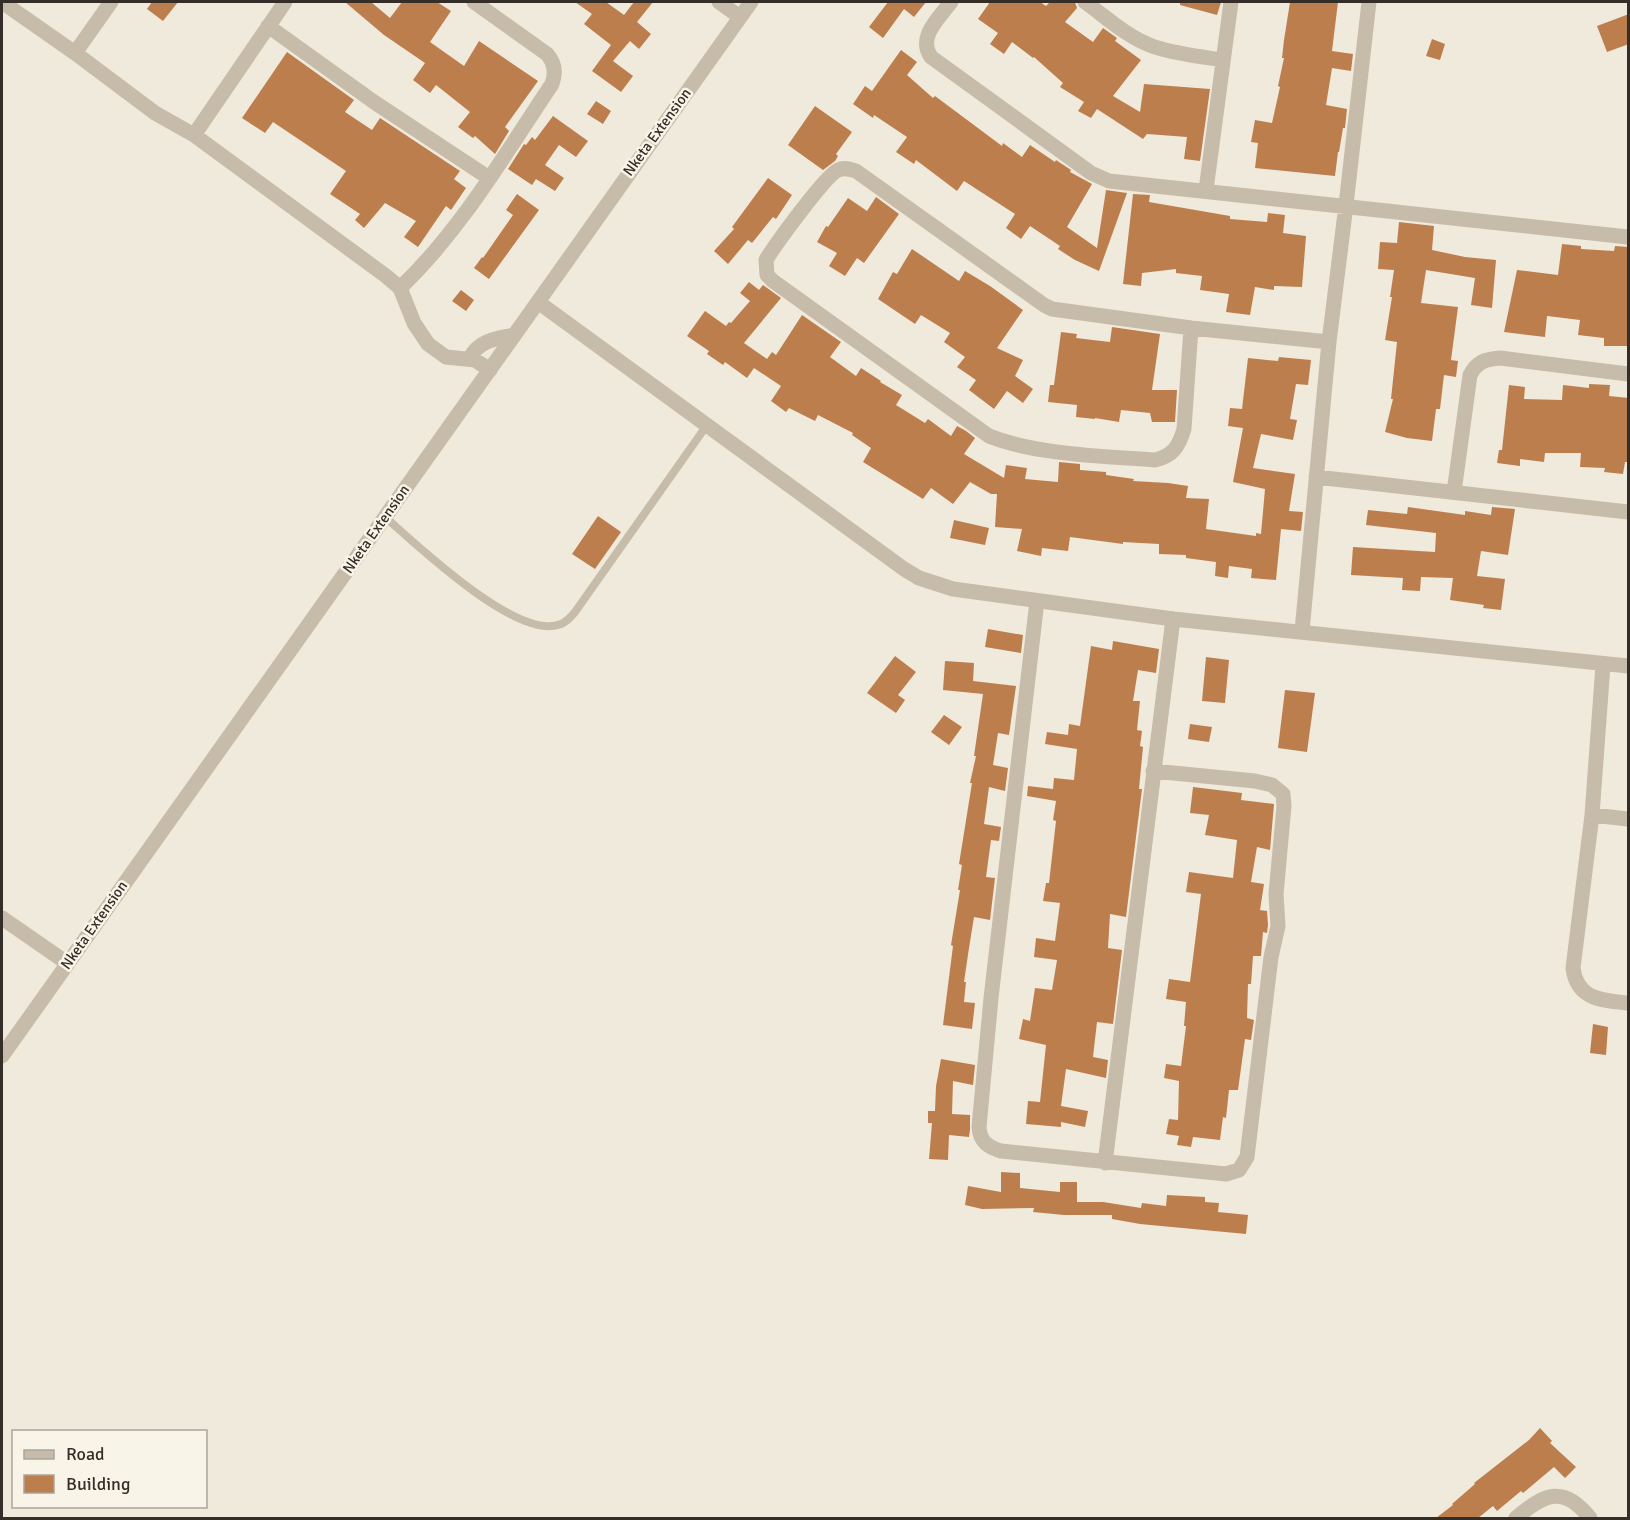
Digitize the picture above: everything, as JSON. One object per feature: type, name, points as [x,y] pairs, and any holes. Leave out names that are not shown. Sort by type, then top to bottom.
[{"type":"street","points":[[2,2],[155,113],[194,135],[400,288],[414,323],[428,344],[446,357],[470,358],[489,370]]},
{"type":"street","points":[[75,53],[111,2]]},
{"type":"street","points":[[194,135],[285,2]]},
{"type":"street","points":[[400,288],[423,267],[442,243],[552,84],[555,72],[547,54],[474,2]]},
{"type":"street","points":[[719,2],[740,17]]},
{"type":"street","name":"Nketa Extension","points":[[2,1056],[751,2]]},
{"type":"street","points":[[951,2],[926,39],[927,51],[937,63],[1100,178],[1109,181],[1629,237]]},
{"type":"street","points":[[1085,2],[1150,45],[1222,60]]},
{"type":"street","points":[[1206,190],[1231,2]]},
{"type":"street","points":[[1302,631],[1329,342],[1369,2]]},
{"type":"street","points":[[268,26],[374,102],[489,178]]},
{"type":"street","points":[[1191,328],[1184,429],[1174,452],[1155,460],[1080,454],[1011,444],[989,436],[773,281],[767,275],[766,260],[826,180],[839,169],[848,169],[856,171],[1044,305],[1053,309],[1191,328],[1329,342]]},
{"type":"street","points":[[538,302],[919,578],[953,589],[1173,619],[1629,666]]},
{"type":"street","points":[[470,358],[482,343],[514,335]]},
{"type":"street","points":[[1454,492],[1470,375],[1474,366],[1482,361],[1500,358],[1629,374]]},
{"type":"street","points":[[1316,477],[1629,512]]},
{"type":"street","points":[[1037,601],[991,998],[979,1136],[991,1148],[1105,1163],[1226,1174],[1233,1173],[1244,1165],[1247,1157],[1271,957],[1278,926],[1276,894],[1284,806],[1282,792],[1272,785],[1255,781],[1153,771]]},
{"type":"street","points":[[1105,1163],[1173,619]]},
{"type":"street","points":[[1603,664],[1592,815],[1573,968],[1574,978],[1585,993],[1599,999],[1629,1003]]},
{"type":"street","points":[[1592,815],[1629,819]]},
{"type":"street","points":[[2,918],[67,963]]},
{"type":"street","points":[[1516,1518],[1539,1501],[1560,1496],[1570,1498],[1580,1505],[1590,1518]]},
{"type":"lane","points":[[385,517],[452,575],[505,612],[541,625],[562,624],[575,612],[707,425]]},
{"type":"building","points":[[152,2],[178,2],[163,21],[147,9]]},
{"type":"building","points":[[345,2],[371,2],[390,18],[402,2],[437,2],[451,11],[430,42],[464,66],[479,41],[538,81],[505,127],[509,131],[495,154],[475,136],[473,138],[458,127],[470,112],[436,85],[430,93],[413,80],[425,63],[384,35]]},
{"type":"building","points":[[575,2],[606,2],[624,15],[634,2],[653,2],[637,22],[651,34],[639,49],[630,41],[613,61],[633,76],[621,92],[592,71],[611,45],[584,24],[592,14]]},
{"type":"building","points":[[888,2],[926,2],[914,17],[904,9],[883,38],[869,27]]},
{"type":"building","points":[[990,2],[1040,2],[1046,6],[1050,2],[1075,2],[1077,8],[1065,22],[1093,42],[1103,28],[1117,38],[1115,41],[1141,60],[1113,96],[1140,112],[1144,84],[1210,89],[1200,161],[1184,159],[1187,137],[1147,134],[1143,139],[1097,109],[1091,118],[1078,111],[1084,102],[1060,87],[1063,83],[1034,57],[1012,42],[1004,54],[990,44],[998,33],[978,19]]},
{"type":"building","points":[[1180,2],[1221,2],[1217,15],[1180,5]]},
{"type":"building","points":[[1290,2],[1338,2],[1332,51],[1353,54],[1351,71],[1332,68],[1326,105],[1347,109],[1335,176],[1255,168],[1258,143],[1251,142],[1255,120],[1272,123],[1280,87],[1278,86],[1284,58],[1282,58]]},
{"type":"building","points":[[1629,14],[1629,44],[1607,52],[1597,26]]},
{"type":"building","points":[[1432,39],[1445,44],[1440,60],[1426,56]]},
{"type":"building","points":[[901,50],[917,62],[907,75],[933,98],[935,96],[1002,146],[1003,143],[1022,157],[1030,145],[1092,184],[1067,227],[1097,248],[1106,190],[1127,193],[1099,271],[1058,249],[1060,246],[1030,226],[1021,239],[1006,228],[1015,214],[964,181],[957,191],[916,160],[914,164],[896,152],[907,137],[853,104],[865,86],[872,91]]},
{"type":"building","points":[[287,52],[354,100],[345,112],[372,130],[380,118],[460,171],[454,179],[466,188],[451,210],[446,206],[418,247],[404,237],[416,221],[385,203],[364,228],[355,220],[360,214],[330,194],[346,171],[273,122],[265,133],[242,118]]},
{"type":"building","points":[[596,101],[611,111],[603,124],[587,114]]},
{"type":"building","points":[[815,106],[852,132],[836,154],[838,156],[835,161],[823,170],[788,145]]},
{"type":"building","points":[[553,116],[588,141],[576,157],[559,145],[545,165],[564,178],[555,191],[536,179],[532,185],[508,169],[524,144],[526,145],[532,137],[535,140]]},
{"type":"building","points":[[768,178],[792,195],[776,219],[773,217],[752,243],[748,240],[728,264],[714,251],[734,229],[732,227]]},
{"type":"building","points":[[517,194],[539,210],[489,279],[474,268],[513,215],[506,210]]},
{"type":"building","points":[[1133,194],[1150,195],[1149,202],[1230,216],[1230,219],[1267,222],[1268,213],[1285,215],[1283,233],[1306,236],[1302,287],[1274,286],[1274,290],[1255,287],[1250,315],[1226,312],[1229,294],[1200,290],[1202,276],[1176,273],[1176,269],[1142,273],[1141,286],[1123,284]]},
{"type":"building","points":[[876,197],[899,214],[864,263],[857,258],[845,276],[829,266],[837,253],[817,242],[826,226],[828,227],[848,198],[867,211]]},
{"type":"building","points":[[1399,222],[1434,226],[1432,250],[1465,257],[1496,260],[1492,308],[1471,305],[1475,278],[1426,270],[1421,303],[1458,307],[1451,360],[1458,361],[1456,377],[1444,375],[1440,409],[1436,409],[1432,441],[1385,432],[1393,399],[1391,399],[1397,342],[1385,340],[1394,270],[1378,269],[1380,242],[1397,243]]},
{"type":"building","points":[[1562,244],[1581,246],[1581,249],[1614,251],[1615,246],[1629,247],[1627,346],[1604,346],[1604,338],[1578,335],[1580,320],[1547,316],[1545,337],[1504,332],[1517,270],[1558,275]]},
{"type":"building","points":[[912,249],[959,281],[965,271],[1023,310],[997,348],[1023,360],[1015,376],[1033,389],[1023,403],[1007,391],[994,409],[969,390],[976,380],[957,367],[965,357],[944,342],[950,333],[921,315],[915,324],[878,299],[893,272],[897,274]]},
{"type":"building","points":[[749,282],[759,290],[763,285],[781,298],[744,343],[767,359],[772,352],[776,355],[802,315],[841,342],[830,357],[856,376],[861,368],[902,395],[896,405],[925,423],[928,419],[951,436],[957,426],[966,431],[975,438],[964,454],[1004,478],[1006,465],[1027,468],[1025,479],[1058,482],[1059,462],[1080,464],[1080,470],[1106,472],[1106,475],[1134,479],[1133,481],[1188,486],[1186,498],[1209,499],[1206,529],[1256,536],[1256,533],[1261,534],[1265,489],[1233,482],[1243,428],[1228,426],[1230,408],[1242,409],[1248,358],[1278,361],[1279,357],[1311,360],[1308,385],[1296,384],[1290,419],[1297,420],[1293,440],[1261,434],[1253,468],[1295,474],[1289,511],[1303,512],[1301,531],[1281,529],[1276,580],[1251,578],[1252,569],[1229,566],[1228,578],[1215,576],[1216,562],[1186,558],[1186,555],[1159,554],[1159,544],[1123,542],[1123,544],[1070,537],[1068,551],[1042,548],[1041,556],[1017,551],[1022,529],[995,527],[997,494],[991,494],[970,482],[953,504],[931,488],[923,499],[863,462],[871,448],[852,435],[853,433],[818,415],[815,421],[789,408],[786,412],[771,401],[781,386],[754,368],[747,378],[725,362],[723,365],[707,354],[709,351],[687,336],[705,311],[726,326],[729,322],[731,323],[750,301],[740,293]]},
{"type":"building","points":[[461,290],[474,300],[466,311],[452,301]]},
{"type":"building","points":[[1112,327],[1160,334],[1152,390],[1177,390],[1175,422],[1152,422],[1150,413],[1121,410],[1119,422],[1076,417],[1077,405],[1048,402],[1050,385],[1054,385],[1061,332],[1077,334],[1076,338],[1110,342]]},
{"type":"building","points":[[1589,384],[1610,385],[1609,396],[1629,398],[1629,462],[1625,462],[1623,474],[1604,472],[1605,468],[1580,467],[1581,453],[1545,453],[1544,462],[1520,459],[1520,466],[1497,463],[1499,450],[1502,450],[1509,385],[1525,387],[1524,399],[1562,400],[1563,385],[1589,388]]},
{"type":"building","points":[[1408,507],[1465,515],[1465,511],[1491,515],[1492,507],[1515,509],[1508,555],[1481,551],[1477,576],[1505,579],[1501,610],[1450,600],[1453,578],[1421,577],[1420,591],[1402,590],[1403,578],[1351,575],[1353,547],[1435,552],[1436,533],[1366,525],[1368,510],[1407,514]]},
{"type":"building","points":[[598,516],[621,532],[595,569],[572,554]]},
{"type":"building","points":[[954,520],[989,528],[985,545],[950,538]]},
{"type":"building","points":[[988,629],[1023,635],[1021,653],[985,647]]},
{"type":"building","points":[[1113,641],[1159,649],[1156,673],[1138,670],[1133,701],[1140,701],[1137,730],[1142,731],[1140,746],[1143,747],[1139,789],[1142,789],[1126,917],[1110,914],[1108,948],[1122,950],[1113,1024],[1097,1022],[1093,1057],[1108,1060],[1106,1078],[1066,1069],[1061,1106],[1088,1111],[1085,1127],[1061,1122],[1061,1127],[1026,1124],[1028,1101],[1040,1102],[1046,1045],[1019,1039],[1023,1019],[1030,1021],[1035,988],[1052,990],[1057,960],[1034,957],[1036,938],[1055,941],[1060,903],[1043,901],[1046,883],[1049,883],[1056,801],[1027,796],[1028,786],[1053,789],[1054,778],[1074,780],[1077,749],[1045,744],[1047,732],[1068,735],[1069,724],[1080,726],[1091,646],[1112,650]]},
{"type":"building","points":[[895,656],[916,672],[898,695],[905,700],[896,713],[867,693]]},
{"type":"building","points":[[1206,657],[1229,660],[1225,703],[1202,701]]},
{"type":"building","points":[[945,661],[974,663],[973,681],[1016,686],[1009,735],[998,733],[993,765],[1008,768],[1005,791],[989,787],[984,824],[1001,827],[999,841],[991,840],[986,877],[995,878],[990,920],[974,917],[964,982],[966,982],[964,1002],[975,1003],[972,1029],[943,1025],[953,946],[951,945],[960,890],[958,890],[962,865],[959,864],[983,694],[943,690]]},
{"type":"building","points":[[1285,690],[1315,693],[1307,752],[1278,748]]},
{"type":"building","points":[[944,715],[962,727],[949,745],[931,732]]},
{"type":"building","points":[[1190,724],[1212,727],[1209,742],[1188,739]]},
{"type":"building","points":[[1193,787],[1242,793],[1241,800],[1274,804],[1270,850],[1257,847],[1251,882],[1264,884],[1260,910],[1267,911],[1268,925],[1267,933],[1263,932],[1261,956],[1253,956],[1251,984],[1248,984],[1247,1018],[1254,1020],[1251,1040],[1245,1039],[1238,1090],[1229,1090],[1226,1118],[1223,1117],[1220,1140],[1193,1137],[1191,1147],[1177,1145],[1179,1136],[1166,1134],[1169,1119],[1178,1120],[1179,1081],[1164,1078],[1166,1064],[1181,1066],[1186,1026],[1184,1026],[1186,1002],[1166,999],[1169,979],[1190,982],[1201,894],[1186,892],[1189,872],[1233,878],[1237,840],[1205,835],[1209,815],[1190,813]]},
{"type":"building","points":[[1593,1024],[1608,1027],[1606,1055],[1590,1053]]},
{"type":"building","points":[[941,1059],[975,1065],[973,1085],[953,1081],[952,1114],[970,1115],[970,1130],[969,1137],[949,1135],[948,1160],[929,1159],[932,1123],[928,1123],[928,1111],[935,1111],[936,1086]]},
{"type":"building","points":[[1001,1172],[1020,1173],[1020,1188],[1060,1192],[1060,1182],[1077,1182],[1077,1202],[1103,1202],[1141,1208],[1142,1203],[1166,1206],[1167,1195],[1205,1197],[1205,1202],[1219,1203],[1218,1212],[1248,1215],[1246,1234],[1140,1224],[1112,1219],[1112,1215],[1064,1215],[1033,1212],[1034,1208],[982,1209],[965,1205],[968,1186],[1001,1192]]},
{"type":"building","points":[[1540,1428],[1552,1441],[1550,1443],[1576,1467],[1565,1478],[1554,1467],[1497,1511],[1493,1506],[1478,1518],[1436,1518],[1453,1505],[1474,1483],[1529,1440]]}]
